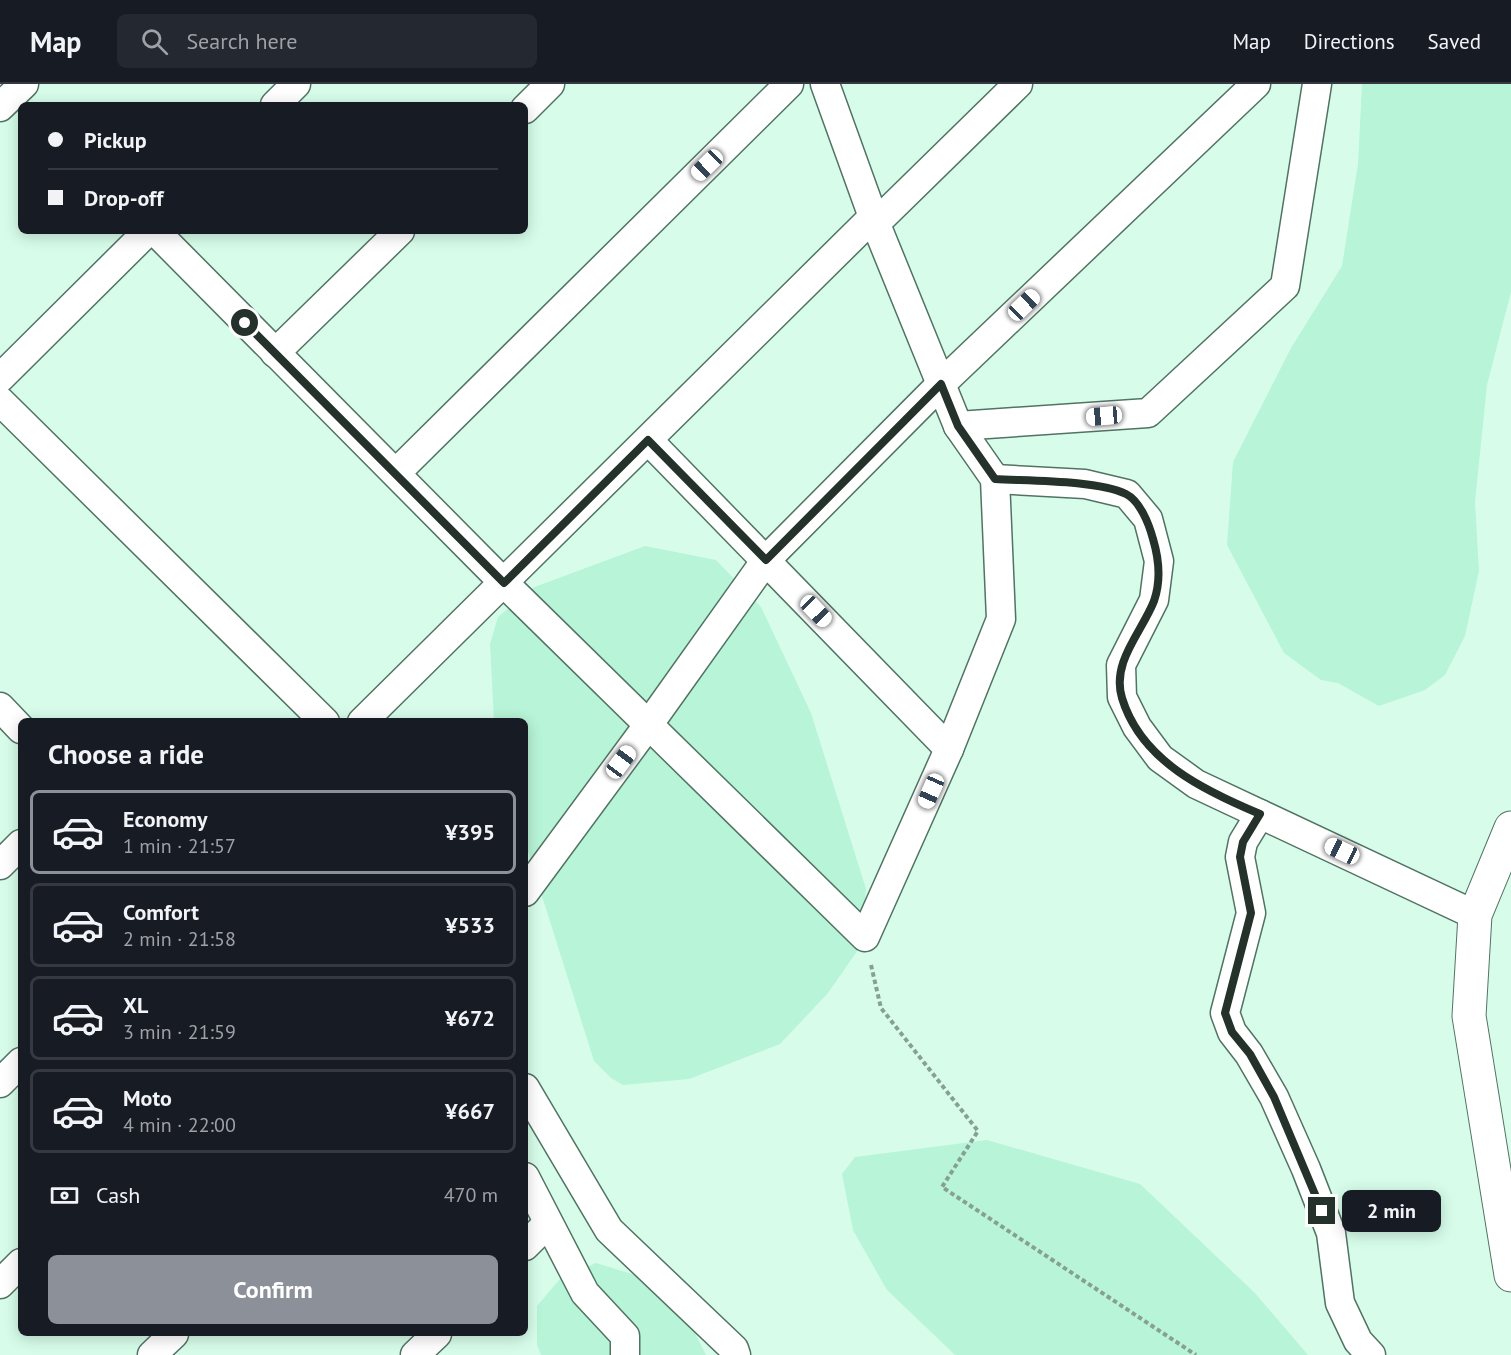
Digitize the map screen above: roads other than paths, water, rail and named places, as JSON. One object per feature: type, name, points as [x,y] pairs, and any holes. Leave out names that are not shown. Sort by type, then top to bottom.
[{"type":"street","points":[[278,102],[297,84]]},
{"type":"street","points":[[528,106],[550,84]]},
{"type":"street","points":[[396,473],[789,84]]},
{"type":"street","points":[[158,234],[504,583],[865,937],[949,749],[1001,619],[995,479],[958,426],[875,220],[825,84]]},
{"type":"street","points":[[366,718],[648,440],[1018,84]]},
{"type":"street","points":[[528,888],[766,560],[941,384],[1256,84]]},
{"type":"street","points":[[958,426],[1148,412],[1285,286],[1317,84]]},
{"type":"street","points":[[0,378],[145,234]]},
{"type":"street","points":[[275,353],[397,234]]},
{"type":"street","points":[[0,401],[321,718]]},
{"type":"street","points":[[648,440],[949,749]]},
{"type":"street","points":[[995,479],[1085,484],[1127,494],[1148,519],[1159,561],[1154,600],[1121,665],[1122,697],[1137,727],[1160,758],[1196,784],[1475,915]]},
{"type":"street","points":[[0,707],[18,726]]},
{"type":"street","points":[[1260,814],[1243,842],[1240,857],[1251,913],[1225,1013],[1232,1032],[1250,1054],[1274,1097],[1306,1168],[1330,1233],[1340,1303],[1358,1341],[1371,1355]]},
{"type":"street","points":[[1511,828],[1475,915],[1469,1016],[1511,1275]]},
{"type":"street","points":[[0,865],[18,847]]},
{"type":"street","points":[[0,1083],[18,1065]]},
{"type":"street","points":[[528,1093],[609,1230],[734,1349],[736,1355]]},
{"type":"street","points":[[528,1183],[585,1293],[625,1336],[625,1355]]},
{"type":"street","points":[[528,1243],[548,1223]]},
{"type":"street","points":[[0,1284],[18,1266]]},
{"type":"street","points":[[152,1355],[172,1336]]},
{"type":"street","points":[[415,1355],[435,1336]]}]
